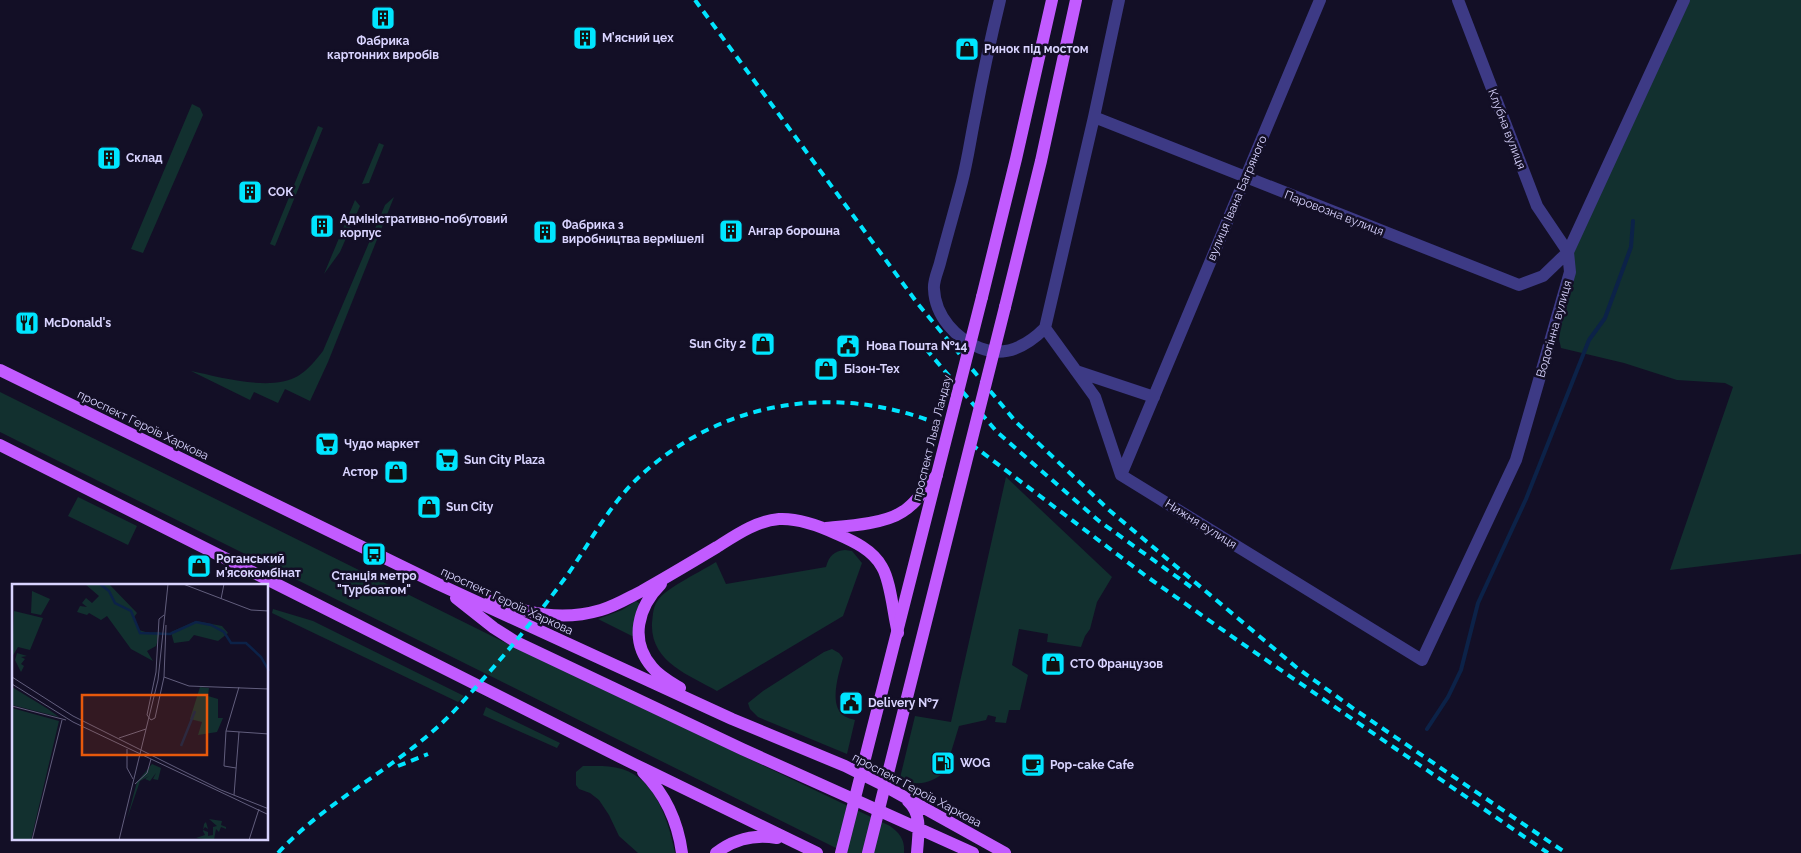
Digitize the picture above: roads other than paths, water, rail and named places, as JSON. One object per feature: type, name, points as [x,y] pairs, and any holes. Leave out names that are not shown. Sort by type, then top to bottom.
[{"type":"main road","name":"проспект Льва Ландау","points":[[841,853],[1016,159],[1052,0]]},
{"type":"main road","points":[[868,853],[1041,161],[1076,0]]},
{"type":"main road","name":"проспект Героїв Харкова","points":[[0,370],[438,584],[732,719],[845,766],[898,793],[994,849]]},
{"type":"main road","points":[[0,445],[634,764],[818,853]]},
{"type":"main road","points":[[826,528],[873,523],[901,513],[937,475]]},
{"type":"main road","points":[[438,584],[527,613],[549,616],[585,614],[608,608],[759,524],[769,520],[790,520],[826,528],[859,545],[873,555],[881,564],[887,578],[898,633]]},
{"type":"main road","points":[[670,575],[650,596],[641,611],[639,632],[646,659],[662,677],[732,719]]},
{"type":"main road","points":[[438,584],[494,628],[516,642],[742,749],[973,853]]},
{"type":"main road","points":[[634,764],[651,780],[666,802],[678,832],[682,853]]},
{"type":"main road","points":[[898,793],[911,804],[915,811],[919,829],[917,851]]},
{"type":"main road","points":[[897,818],[913,835],[917,851]]},
{"type":"main road","points":[[716,853],[738,841],[752,837],[762,836],[789,840]]},
{"type":"main road","points":[[994,849],[1005,853]]},
{"type":"street","points":[[1000,0],[987,52],[963,180],[933,288],[937,304],[949,327],[963,340],[989,351],[1009,351],[1030,341],[1045,328],[1119,0]]},
{"type":"street","name":"вулиця Івана Багряного","points":[[1122,475],[1320,0]]},
{"type":"street","name":"Клубна вулиця","points":[[1458,0],[1537,206],[1568,252]]},
{"type":"street","name":"Водогінна вулиця","points":[[1422,660],[1516,460],[1570,272],[1568,252],[1684,0]]},
{"type":"street","name":"Паровозна вулиця","points":[[1094,117],[1519,285],[1543,276],[1568,252]]},
{"type":"street","points":[[1045,328],[1095,397],[1122,475]]},
{"type":"street","points":[[1076,371],[1154,397]]},
{"type":"street","name":"Нижня вулиця","points":[[1122,475],[1422,660]]},
{"type":"waterway","points":[[1427,729],[1448,697],[1461,670],[1478,603],[1526,499],[1589,340],[1605,318],[1631,247],[1633,221]]},
{"type":"railway","points":[[695,0],[918,304],[1016,422],[1109,510],[1296,667],[1354,709],[1566,853]]},
{"type":"railway","points":[[926,349],[997,432],[1099,521],[1191,587]]},
{"type":"railway","points":[[278,853],[320,815],[412,748],[455,710],[500,660],[541,609],[568,574],[619,499],[639,477],[673,450],[709,429],[747,414],[786,405],[827,402],[868,405],[908,414],[948,428]]},
{"type":"railway","points":[[971,444],[1146,576],[1548,853]]},
{"type":"railway","points":[[398,766],[428,754]]},
{"type":"place","name":"Фабрика картонних виробів","points":[[383,18]]},
{"type":"place","name":"М’ясний цех","points":[[585,38]]},
{"type":"place","name":"Ринок під мостом","points":[[967,49]]},
{"type":"place","name":"Склад","points":[[109,158]]},
{"type":"place","name":"СОК","points":[[250,192]]},
{"type":"place","name":"Адміністративно-побутовий корпус","points":[[322,226]]},
{"type":"place","name":"Ангар борошна","points":[[731,231]]},
{"type":"place","name":"Фабрика з виробництва вермішелі","points":[[545,232]]},
{"type":"place","name":"McDonald's","points":[[27,323]]},
{"type":"place","name":"Sun City 2","points":[[763,344]]},
{"type":"place","name":"Нова Пошта №14","points":[[848,346]]},
{"type":"place","name":"Бізон-Тех","points":[[826,369]]},
{"type":"place","name":"Чудо маркет","points":[[327,444]]},
{"type":"place","name":"Sun City Plaza","points":[[447,460]]},
{"type":"place","name":"Астор","points":[[396,472]]},
{"type":"place","name":"Sun City","points":[[429,507]]},
{"type":"place","name":"Станція метро \"Турбоатом\"","points":[[374,554]]},
{"type":"place","name":"Роганський м'ясокомбінат","points":[[199,566]]},
{"type":"place","name":"СТО Французов","points":[[1053,664]]},
{"type":"place","name":"Delivery №7","points":[[851,703]]},
{"type":"place","name":"WOG","points":[[943,763]]},
{"type":"place","name":"Pop-cake Cafe","points":[[1033,765]]}]
